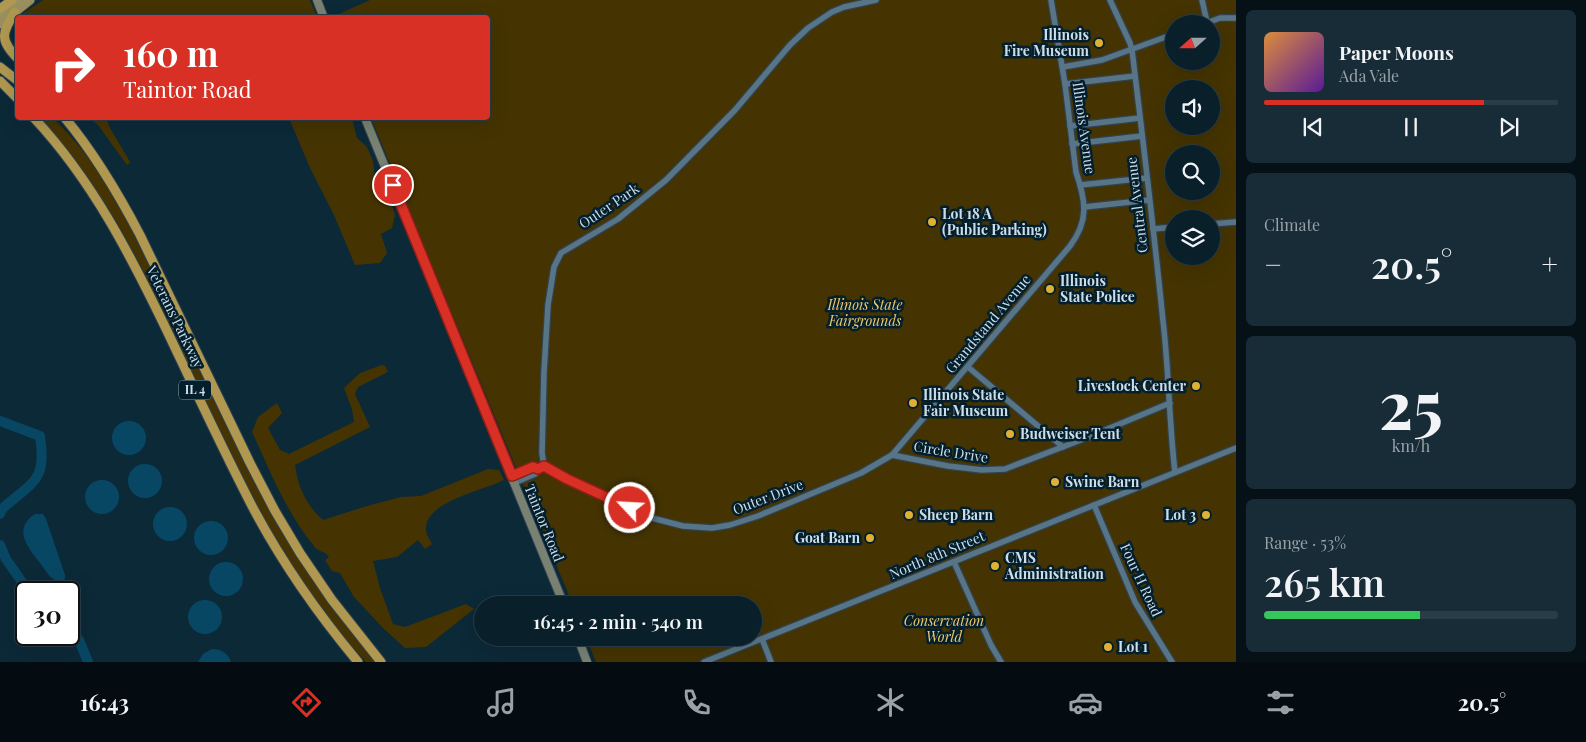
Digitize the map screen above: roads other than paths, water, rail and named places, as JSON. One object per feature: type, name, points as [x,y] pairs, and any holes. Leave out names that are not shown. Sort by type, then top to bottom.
[{"type":"highway","points":[[0,9],[12,0]]},
{"type":"highway","points":[[14,12],[5,30],[4,38],[6,48],[15,56]]},
{"type":"highway","points":[[0,48],[15,62]]},
{"type":"highway","points":[[0,67],[15,79]]},
{"type":"highway","points":[[0,82],[15,96]]},
{"type":"highway","name":"Veterans Parkway","points":[[36,120],[78,172],[115,229],[141,277],[253,508],[306,593],[358,662]]},
{"type":"highway","points":[[60,120],[84,142]]},
{"type":"highway","name":"Veterans Parkway","points":[[67,120],[112,184],[140,235],[245,455],[275,510],[300,553],[332,600],[381,662]]},
{"type":"main road","points":[[0,14],[18,0]]},
{"type":"main road","points":[[0,24],[30,0]]},
{"type":"main road","points":[[317,0],[323,15]]},
{"type":"main road","name":"Taintor Road","points":[[366,120],[560,596]]},
{"type":"main road","points":[[581,646],[588,662]]},
{"type":"street","name":"Outer Park","points":[[541,467],[545,338],[548,305],[554,267],[562,253],[618,219],[666,180],[735,110],[796,38],[832,12],[844,7],[876,0]]},
{"type":"street","name":"Illinois Avenue","points":[[1051,0],[1063,67],[1076,172],[1084,207],[1084,220],[1081,230]]},
{"type":"street","name":"Central Avenue","points":[[1110,0],[1132,50],[1164,323],[1175,472]]},
{"type":"street","points":[[1202,0],[1205,15]]},
{"type":"street","points":[[1220,18],[1236,18]]},
{"type":"street","points":[[1063,67],[1102,60],[1165,37]]},
{"type":"street","points":[[1065,84],[1135,76]]},
{"type":"street","points":[[1070,126],[1140,118]]},
{"type":"street","points":[[1072,144],[1142,136]]},
{"type":"street","points":[[1080,185],[1147,178]]},
{"type":"street","points":[[1084,207],[1149,200]]},
{"type":"street","points":[[1220,223],[1236,222]]},
{"type":"street","points":[[1153,229],[1165,228]]},
{"type":"street","name":"Grandstand Avenue","points":[[892,455],[1070,246],[1081,230]]},
{"type":"street","points":[[968,367],[1063,446]]},
{"type":"street","name":"Circle Drive","points":[[892,455],[948,466],[993,471],[1005,469],[1170,403]]},
{"type":"street","name":"North 8th Street","points":[[762,639],[1236,448]]},
{"type":"street","name":"Outer Drive","points":[[541,467],[652,518],[683,526],[704,528],[730,525],[758,516],[862,473],[892,455]]},
{"type":"street","points":[[513,479],[535,474],[541,467]]},
{"type":"street","name":"Four H Road","points":[[1094,505],[1137,607],[1172,662]]},
{"type":"street","points":[[954,562],[991,645],[1001,662]]},
{"type":"street","points":[[762,639],[772,662]]},
{"type":"street","name":"North 8th Street","points":[[704,662],[744,646]]},
{"type":"water","points":[[129,421],[141,426],[146,438],[141,450],[129,455],[117,450],[112,438],[117,426]]},
{"type":"water","points":[[145,464],[157,469],[162,481],[157,493],[145,498],[133,493],[128,481],[133,469]]},
{"type":"water","points":[[102,480],[114,485],[119,497],[114,509],[102,514],[90,509],[85,497],[90,485]]},
{"type":"water","points":[[170,507],[177,508],[182,512],[186,517],[186,531],[182,536],[177,540],[170,541],[163,540],[158,536],[154,531],[153,524],[154,517],[158,512],[163,508]]},
{"type":"water","points":[[35,514],[43,514],[65,579],[61,581],[54,580],[31,552],[24,539],[23,532],[28,520]]},
{"type":"water","points":[[211,521],[218,522],[223,526],[227,531],[227,545],[223,550],[218,554],[211,555],[204,554],[199,550],[195,545],[194,538],[195,531],[199,526],[204,522]]},
{"type":"water","points":[[226,562],[233,563],[238,567],[242,572],[242,586],[238,591],[233,595],[226,596],[219,595],[214,591],[210,586],[209,579],[210,572],[214,567],[219,563]]},
{"type":"water","points":[[205,600],[212,601],[217,605],[221,610],[221,624],[217,629],[212,633],[205,634],[198,633],[193,629],[189,624],[188,617],[189,610],[193,605],[198,601]]},
{"type":"water","points":[[212,649],[224,652],[231,662],[198,662],[203,654]]},
{"type":"waterway","points":[[0,421],[40,436],[42,451],[39,472],[35,479],[2,509],[0,514]]},
{"type":"waterway","points":[[0,545],[6,559],[21,581]]},
{"type":"waterway","points":[[80,642],[88,662]]},
{"type":"place","name":"Illinois Fire Museum","points":[[1099,43]]},
{"type":"place","name":"Lot 18 A (Public Parking)","points":[[932,222]]},
{"type":"place","name":"Illinois State Police","points":[[1050,289]]},
{"type":"place","name":"Livestock Center","points":[[1196,386]]},
{"type":"place","name":"Illinois State Fair Museum","points":[[913,403]]},
{"type":"place","name":"Budweiser Tent","points":[[1010,434]]},
{"type":"place","name":"Swine Barn","points":[[1055,482]]},
{"type":"place","name":"Sheep Barn","points":[[909,515]]},
{"type":"place","name":"Lot 3","points":[[1206,515]]},
{"type":"place","name":"Goat Barn","points":[[870,538]]},
{"type":"place","name":"CMS Administration","points":[[995,566]]},
{"type":"place","name":"Lot 1","points":[[1108,647]]},
{"type":"park label","name":"Illinois State Fairgrounds","points":[[865,314]]},
{"type":"park label","name":"Conservation World","points":[[944,630]]}]
